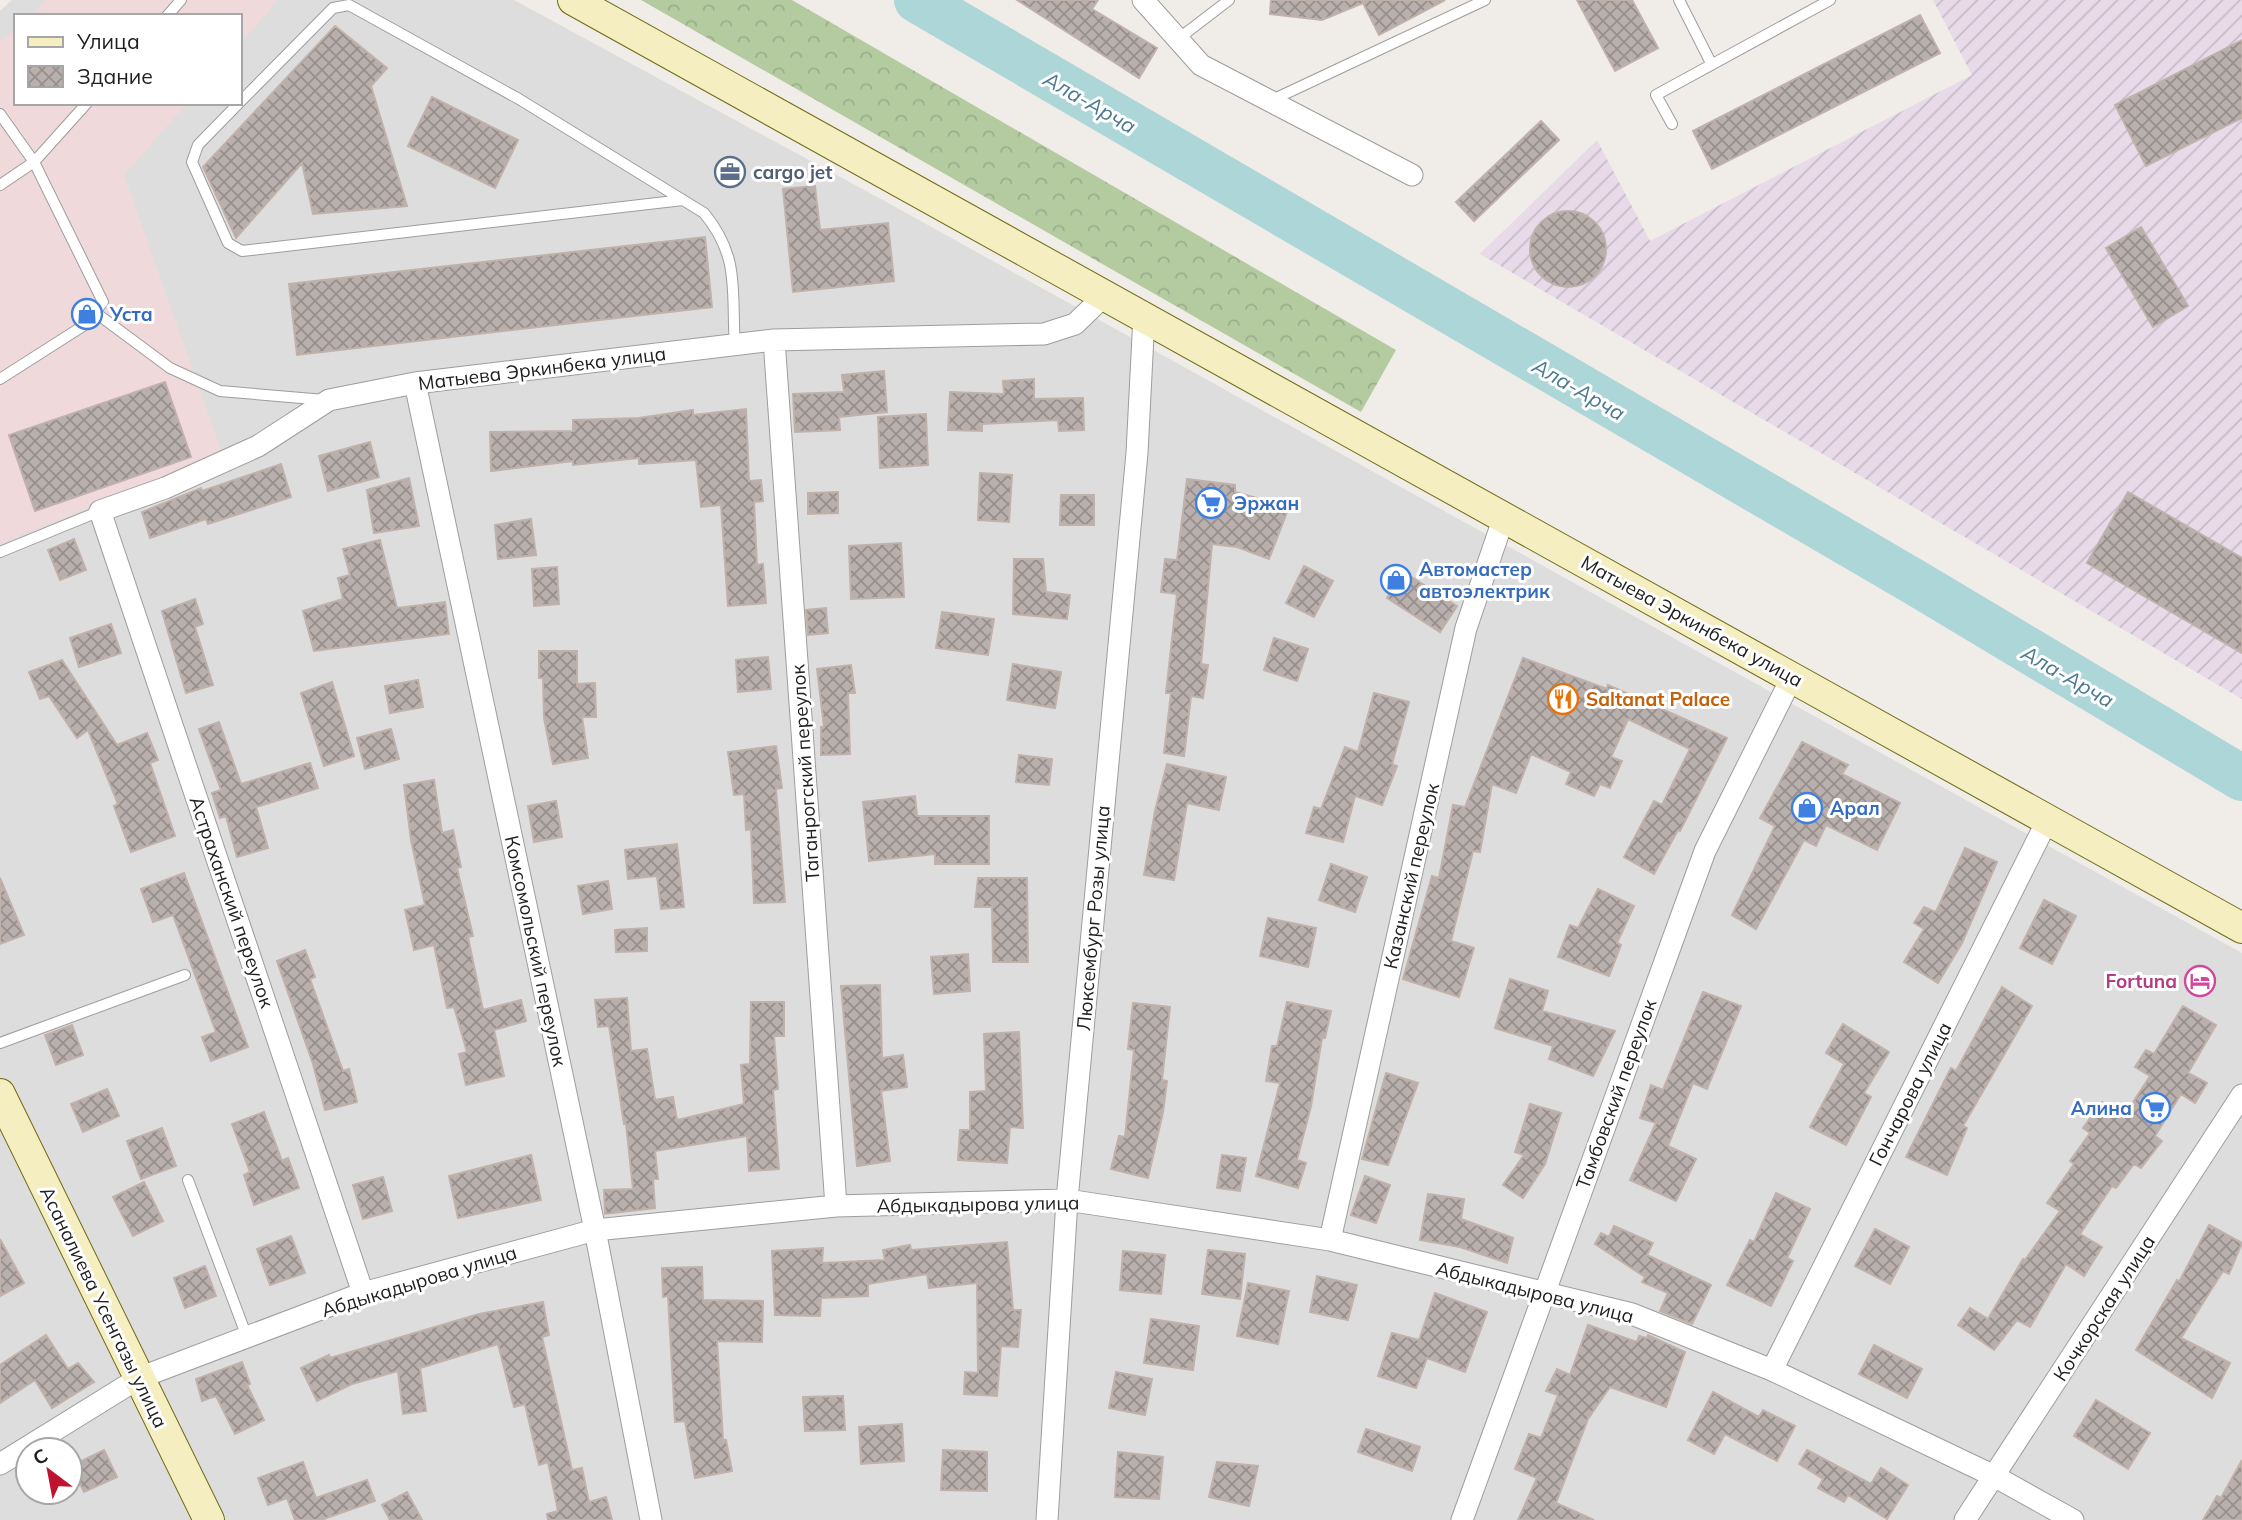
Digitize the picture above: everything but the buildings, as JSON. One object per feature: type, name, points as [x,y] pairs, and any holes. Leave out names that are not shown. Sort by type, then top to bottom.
[{"type":"main road","name":"Матыева Эркинбека улица","points":[[573,0],[2242,928]]},
{"type":"main road","name":"Асаналиева Усенгазы улица","points":[[0,1094],[209,1520]]},
{"type":"street","points":[[1143,0],[1200,65],[1412,175]]},
{"type":"street","name":"Матыева Эркинбека улица","points":[[100,511],[165,488],[258,446],[329,400],[415,383],[774,340],[1044,334],[1075,324],[1105,295]]},
{"type":"street","name":"Люксембург Розы улица","points":[[1047,1520],[1067,1200],[1137,453],[1144,316]]},
{"type":"street","name":"Таганрогский переулок","points":[[774,340],[836,1206]]},
{"type":"street","name":"Комсомольский переулок","points":[[415,383],[595,1230],[651,1520]]},
{"type":"street","name":"Астраханский переулок","points":[[100,511],[363,1293]]},
{"type":"street","name":"Казанский переулок","points":[[1330,1240],[1466,628],[1504,516]]},
{"type":"street","name":"Тамбовский переулок","points":[[1462,1520],[1705,851],[1791,677]]},
{"type":"street","name":"Гончарова улица","points":[[1772,1370],[2048,819]]},
{"type":"street","name":"Кочкорская улица","points":[[1965,1520],[2242,1095]]},
{"type":"street","name":"Абдыкадырова улица","points":[[0,1464],[139,1378],[363,1293],[595,1230],[836,1206],[1067,1200],[1330,1240],[1632,1314],[1772,1370],[1994,1476],[2074,1520]]},
{"type":"lane","points":[[169,14],[181,0]]},
{"type":"lane","points":[[1178,39],[1229,0]]},
{"type":"lane","points":[[1270,101],[1485,0]]},
{"type":"lane","points":[[1679,0],[1711,63]]},
{"type":"lane","points":[[1672,124],[1656,95],[1830,0]]},
{"type":"lane","points":[[242,100],[333,8],[349,5],[519,99],[704,213],[719,231],[733,264],[735,346]]},
{"type":"lane","points":[[0,185],[34,162],[85,105]]},
{"type":"lane","points":[[237,105],[198,145],[192,162],[228,243],[242,251],[683,200]]},
{"type":"lane","points":[[0,114],[34,162],[103,302],[83,326],[0,379]]},
{"type":"lane","points":[[96,313],[170,368],[220,391],[329,400]]},
{"type":"lane","name":"Матыева Эркинбека улица","points":[[0,552],[100,511]]},
{"type":"lane","points":[[0,1043],[185,975]]},
{"type":"lane","points":[[188,1180],[247,1337]]},
{"type":"shaded area","points":[[12,0],[514,0],[890,204],[2242,953],[2242,1520],[0,1520],[0,11]]},
{"type":"shaded area","points":[[46,0],[278,0],[242,41],[242,14],[33,14]]},
{"type":"shaded area","points":[[1933,0],[2242,0],[2242,699],[1480,254],[1597,140],[1650,241],[1972,75]]},
{"type":"shaded area","name":"Уста","points":[[14,31],[14,105],[185,105],[124,175],[222,453],[0,544],[0,41]]},
{"type":"green space","points":[[641,0],[792,0],[1396,350],[1361,412]]},
{"type":"waterway","name":"Ала-Арча","points":[[917,0],[1916,583],[2242,778]]},
{"type":"place","name":"cargo jet","points":[[730,172]]},
{"type":"place","name":"Уста","points":[[87,314]]},
{"type":"place","name":"Эржан","points":[[1211,503]]},
{"type":"place","name":"Автомастер автоэлектрик","points":[[1396,580]]},
{"type":"place","name":"Saltanat Palace","points":[[1563,699]]},
{"type":"place","name":"Арал","points":[[1807,808]]},
{"type":"place","name":"Fortuna","points":[[2200,981]]},
{"type":"place","name":"Алина","points":[[2155,1108]]}]
